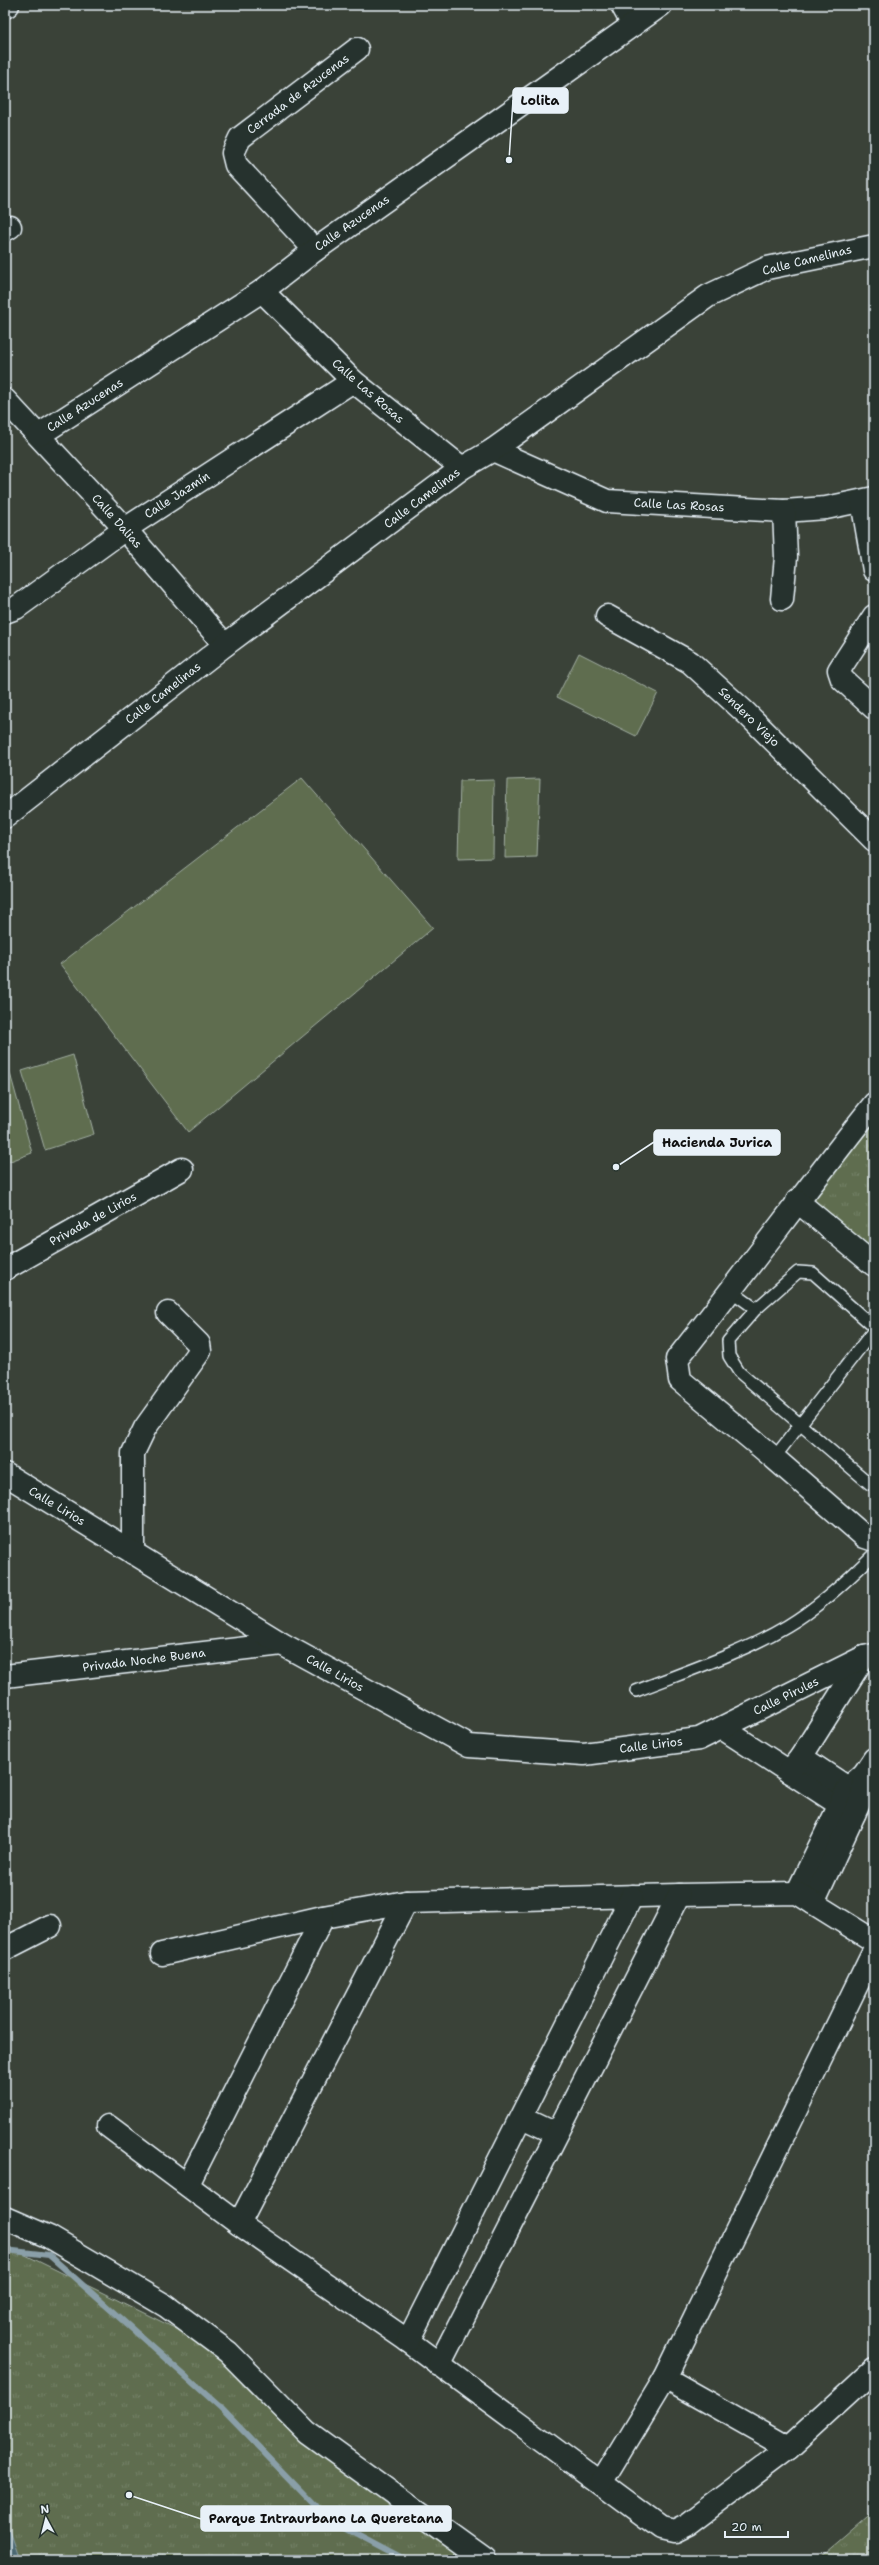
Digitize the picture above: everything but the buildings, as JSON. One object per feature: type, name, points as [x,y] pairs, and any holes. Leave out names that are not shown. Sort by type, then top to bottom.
[{"type":"street","points":[[622,5],[633,25]]},
{"type":"street","name":"Calle Azucenas","points":[[39,435],[262,291],[315,250],[661,5]]},
{"type":"street","name":"Cerrada de Azucenas","points":[[315,250],[236,165],[233,153],[240,138],[357,50]]},
{"type":"street","name":"Calle Camelinas","points":[[5,817],[225,645],[462,468],[493,450],[708,296],[767,268],[874,246]]},
{"type":"street","name":"Calle Las Rosas","points":[[262,291],[353,381],[462,468]]},
{"type":"street","name":"Calle Jazmín","points":[[5,612],[16,608],[125,529],[353,381]]},
{"type":"street","name":"Calle Dalias","points":[[5,400],[125,529],[225,645]]},
{"type":"street","name":"Calle Las Rosas","points":[[493,450],[607,501],[784,511],[826,508],[868,500]]},
{"type":"street","points":[[868,500],[874,570]]},
{"type":"street","points":[[782,599],[786,557],[784,511]]},
{"type":"street","name":"Sendero Viejo","points":[[607,616],[690,662],[747,714],[874,840]]},
{"type":"street","points":[[874,616],[839,670],[842,679],[874,708]]},
{"type":"street","points":[[874,1104],[797,1201],[731,1291],[677,1359],[680,1380],[774,1458],[865,1537],[874,1540]]},
{"type":"street","name":"Privada de Lirios","points":[[5,1269],[182,1169]]},
{"type":"street","points":[[797,1201],[874,1265]]},
{"type":"street","points":[[133,1553],[133,1453],[145,1428],[200,1351],[199,1344],[168,1313]]},
{"type":"street","name":"Calle Lirios","points":[[5,1474],[282,1644],[469,1746],[584,1754],[699,1739]]},
{"type":"street","name":"Privada Noche Buena","points":[[5,1676],[282,1644]]},
{"type":"street","points":[[795,1764],[869,1656]]},
{"type":"street","name":"Calle Pirules","points":[[699,1739],[869,1656]]},
{"type":"street","points":[[722,1728],[795,1764],[851,1801]]},
{"type":"street","points":[[805,1898],[869,1766]]},
{"type":"street","points":[[439,2365],[556,2133],[679,1895]]},
{"type":"street","points":[[162,1954],[323,1917],[406,1902],[679,1895],[805,1898],[874,1940]]},
{"type":"street","points":[[408,2341],[632,1896]]},
{"type":"street","points":[[239,2224],[406,1902]]},
{"type":"street","points":[[188,2184],[323,1917]]},
{"type":"street","points":[[5,1949],[50,1926]]},
{"type":"street","points":[[602,2482],[665,2378],[874,1950]]},
{"type":"street","points":[[522,2117],[556,2133]]},
{"type":"street","points":[[108,2126],[188,2184],[239,2224],[408,2341],[602,2482],[661,2528],[674,2531],[688,2524],[789,2448],[874,2370]]},
{"type":"street","points":[[5,2218],[48,2237],[172,2311],[228,2352],[307,2432],[484,2560]]},
{"type":"street","points":[[665,2378],[789,2448]]},
{"type":"lane","points":[[874,1327],[814,1273],[798,1272],[756,1309],[728,1341],[729,1356],[739,1372],[870,1484],[874,1484]]},
{"type":"lane","points":[[731,1291],[756,1309]]},
{"type":"lane","points":[[774,1458],[874,1330]]},
{"type":"lane","points":[[636,1691],[735,1652],[788,1625],[844,1584],[874,1554]]},
{"type":"green space","points":[[579,653],[658,693],[636,736],[557,697]]},
{"type":"green space","points":[[302,778],[433,928],[188,1132],[60,964]]},
{"type":"green space","points":[[540,779],[537,857],[505,858],[507,780]]},
{"type":"green space","points":[[494,780],[493,858],[458,859],[460,781]]},
{"type":"green space","points":[[73,1055],[94,1134],[45,1150],[22,1071]]},
{"type":"green space","points":[[5,1066],[8,1066],[32,1153],[5,1163]]},
{"type":"green space","points":[[874,1119],[874,1254],[809,1200]]},
{"type":"green space","points":[[5,2245],[197,2339],[477,2560],[5,2560]]},
{"type":"green space","points":[[874,2512],[874,2560],[818,2560]]},
{"type":"water","points":[[5,2519],[19,2560],[5,2560]]},
{"type":"waterway","points":[[5,2250],[49,2255],[220,2407],[326,2517],[407,2560]]},
{"type":"place","name":"Lolita","points":[[509,160]]},
{"type":"place","name":"Hacienda Jurica","points":[[616,1167]]},
{"type":"place","name":"Parque Intraurbano La Queretana","points":[[129,2495]]}]
